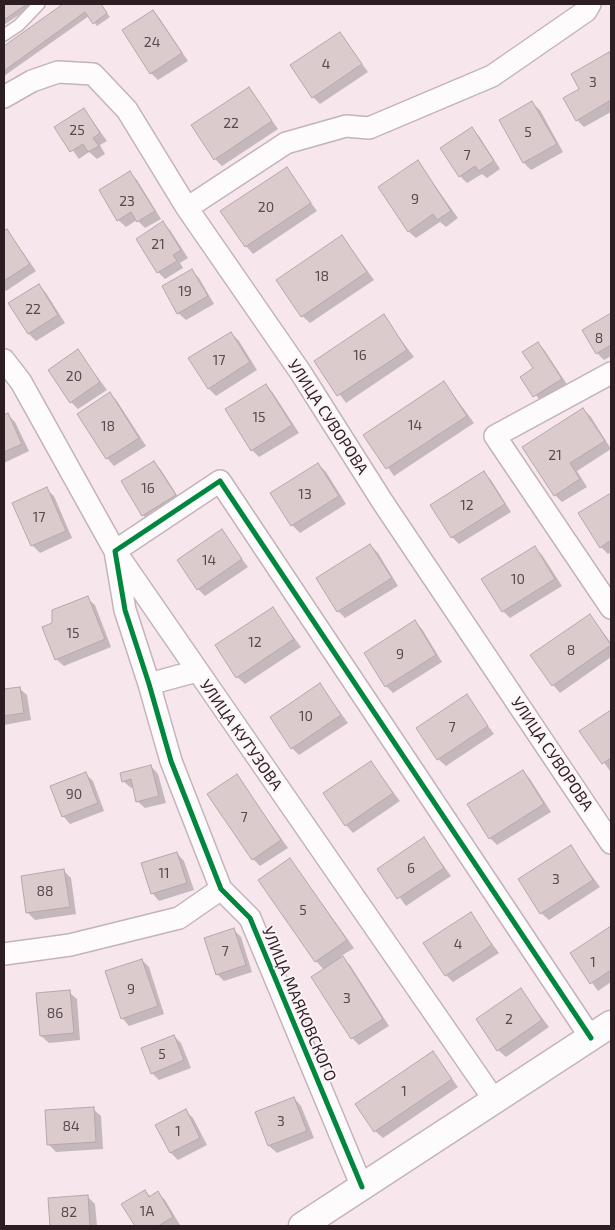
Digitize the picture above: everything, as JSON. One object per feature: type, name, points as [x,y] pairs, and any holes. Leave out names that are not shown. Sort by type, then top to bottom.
[{"type":"street","points":[[187,208],[286,143],[346,126],[369,128],[492,76],[586,11],[590,4]]},
{"type":"street","name":"УЛИЦА СУВОРОВА","points":[[4,97],[32,81],[58,72],[93,74],[127,110],[187,208],[301,374],[382,501],[611,843]]},
{"type":"street","name":"УЛИЦА КУТУЗОВА","points":[[4,360],[21,382],[115,551],[495,1101]]},
{"type":"street","points":[[611,373],[495,436],[611,608]]},
{"type":"street","points":[[115,551],[220,481],[601,1031],[302,1226]]},
{"type":"street","name":"УЛИЦА МАЯКОВСКОГО","points":[[115,551],[125,610],[171,761],[222,889],[250,918],[362,1187]]},
{"type":"street","points":[[149,684],[197,671]]},
{"type":"street","points":[[4,954],[70,945],[179,918],[222,889]]},
{"type":"lane","points":[[4,35],[19,25],[39,4]]},
{"type":"building","points":[[4,4],[27,4],[4,20]]},
{"type":"building","points":[[63,4],[101,4],[107,13],[93,24],[85,12],[4,71],[4,46]]},
{"type":"building","points":[[153,10],[182,53],[150,74],[122,30]]},
{"type":"building","points":[[340,32],[362,64],[312,98],[290,65]]},
{"type":"building","points":[[609,52],[611,56],[611,100],[576,121],[563,98],[579,89],[571,74]]},
{"type":"building","points":[[249,87],[272,121],[214,160],[191,125]]},
{"type":"building","points":[[532,101],[557,144],[523,163],[499,120]]},
{"type":"building","points":[[84,108],[100,133],[93,138],[99,146],[88,152],[83,144],[70,152],[54,127]]},
{"type":"building","points":[[472,127],[494,161],[479,171],[475,166],[459,177],[440,148]]},
{"type":"building","points":[[418,160],[451,211],[437,220],[433,214],[408,232],[378,187]]},
{"type":"building","points":[[287,167],[311,203],[245,247],[220,211]]},
{"type":"building","points":[[130,171],[155,211],[137,222],[131,212],[117,221],[99,190]]},
{"type":"building","points":[[163,221],[181,250],[173,255],[177,261],[157,273],[136,239]]},
{"type":"building","points":[[7,229],[30,264],[4,281],[4,231]]},
{"type":"building","points":[[342,235],[367,272],[301,317],[276,280]]},
{"type":"building","points":[[192,269],[208,296],[177,314],[162,286]]},
{"type":"building","points":[[39,284],[58,315],[28,334],[8,303]]},
{"type":"building","points":[[611,313],[611,345],[596,354],[582,330]]},
{"type":"building","points":[[384,314],[407,350],[337,396],[314,361]]},
{"type":"building","points":[[231,332],[250,362],[208,389],[188,358]]},
{"type":"building","points":[[538,342],[562,379],[533,397],[520,377],[533,368],[522,352]]},
{"type":"building","points":[[78,349],[100,382],[70,403],[48,370]]},
{"type":"building","points":[[444,381],[467,416],[386,469],[363,435]]},
{"type":"building","points":[[266,384],[292,425],[251,451],[225,409]]},
{"type":"building","points":[[110,392],[139,438],[106,459],[77,414]]},
{"type":"building","points":[[583,408],[605,441],[570,463],[580,479],[554,496],[522,447]]},
{"type":"building","points":[[8,413],[22,444],[4,452],[4,415]]},
{"type":"building","points":[[154,461],[176,495],[142,516],[121,481]]},
{"type":"building","points":[[318,463],[339,496],[291,526],[270,493]]},
{"type":"building","points":[[484,471],[505,504],[451,538],[430,505]]},
{"type":"building","points":[[47,487],[66,531],[31,546],[12,503]]},
{"type":"building","points":[[611,493],[611,540],[600,548],[578,513]]},
{"type":"building","points":[[222,529],[242,559],[197,590],[177,560]]},
{"type":"building","points":[[370,544],[392,578],[337,612],[316,578]]},
{"type":"building","points":[[535,546],[555,579],[502,612],[481,579]]},
{"type":"building","points":[[88,596],[105,639],[55,660],[42,627],[52,623],[52,610]]},
{"type":"building","points":[[273,607],[294,639],[236,678],[215,645]]},
{"type":"building","points":[[590,614],[611,645],[552,686],[530,655]]},
{"type":"building","points":[[415,620],[436,655],[385,687],[364,653]]},
{"type":"building","points":[[320,683],[341,715],[291,749],[270,717]]},
{"type":"building","points":[[20,687],[24,713],[4,716],[4,689]]},
{"type":"building","points":[[467,694],[488,726],[437,760],[416,728]]},
{"type":"building","points":[[611,710],[611,758],[602,764],[579,731]]},
{"type":"building","points":[[371,761],[393,793],[345,826],[323,793]]},
{"type":"building","points":[[151,765],[159,796],[136,802],[131,779],[122,782],[120,773]]},
{"type":"building","points":[[523,770],[544,804],[489,839],[467,804]]},
{"type":"building","points":[[86,772],[98,803],[62,817],[50,786]]},
{"type":"building","points":[[237,774],[281,840],[252,860],[207,794]]},
{"type":"building","points":[[424,837],[444,868],[397,899],[377,869]]},
{"type":"building","points":[[571,845],[593,880],[540,914],[518,879]]},
{"type":"building","points":[[177,852],[187,883],[151,894],[141,863]]},
{"type":"building","points":[[290,858],[347,940],[315,962],[258,880]]},
{"type":"building","points":[[64,869],[70,907],[26,913],[21,876]]},
{"type":"building","points":[[471,912],[492,945],[445,976],[423,943]]},
{"type":"building","points":[[611,926],[611,970],[590,984],[570,953]]},
{"type":"building","points":[[234,928],[246,965],[216,975],[204,938]]},
{"type":"building","points":[[343,956],[383,1019],[351,1039],[311,977]]},
{"type":"building","points":[[142,959],[158,1006],[121,1019],[105,971]]},
{"type":"building","points":[[521,988],[542,1020],[497,1051],[476,1019]]},
{"type":"building","points":[[70,990],[74,1033],[40,1036],[36,993]]},
{"type":"building","points":[[174,1035],[184,1060],[151,1074],[141,1048]]},
{"type":"building","points":[[433,1051],[452,1079],[374,1132],[355,1104]]},
{"type":"building","points":[[294,1097],[307,1131],[268,1146],[255,1112]]},
{"type":"building","points":[[94,1107],[96,1142],[47,1145],[45,1110]]},
{"type":"building","points":[[186,1109],[200,1138],[170,1153],[155,1125]]},
{"type":"building","points":[[145,1190],[149,1197],[158,1191],[173,1217],[158,1226],[135,1226],[121,1204]]},
{"type":"building","points":[[88,1195],[90,1226],[50,1226],[48,1198]]},
{"type":"cycle path","points":[[362,1187],[250,918],[221,889],[171,761],[125,610],[115,551],[220,481],[591,1038]]}]
